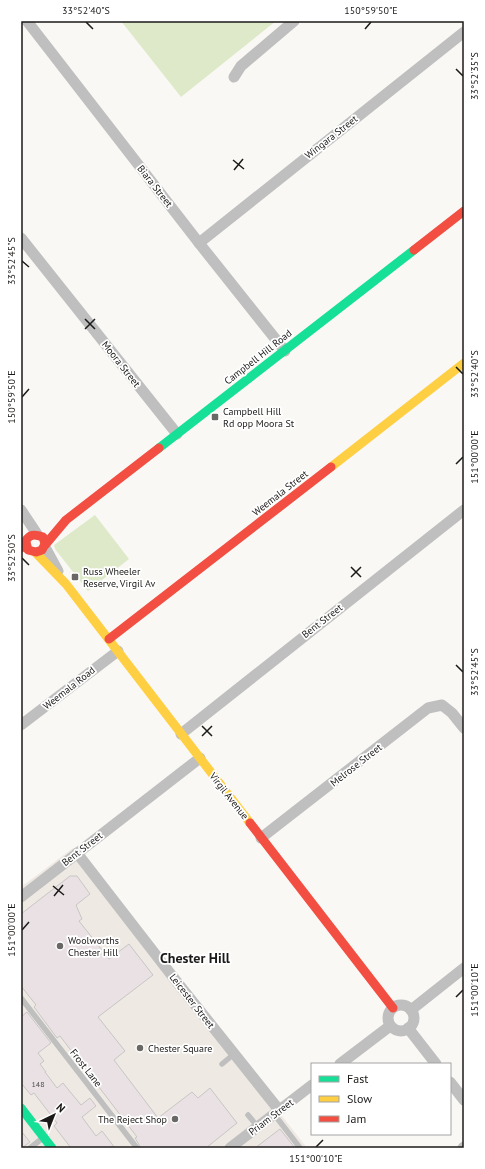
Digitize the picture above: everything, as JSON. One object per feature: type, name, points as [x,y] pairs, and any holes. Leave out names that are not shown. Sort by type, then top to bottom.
[{"type":"street","name":"Biara Street","points":[[27,21],[284,351]]},
{"type":"street","points":[[234,77],[241,66],[294,21]]},
{"type":"street","name":"Wingara Street","points":[[199,242],[464,32]]},
{"type":"street","name":"Campbell Hill Road","points":[[21,559],[40,549],[66,520],[464,212]]},
{"type":"street","name":"Moora Street","points":[[21,238],[177,434]]},
{"type":"street","name":"Weemala Street","points":[[109,639],[464,363]]},
{"type":"street","points":[[21,510],[38,534],[44,538],[40,549],[28,550],[24,543],[21,513]]},
{"type":"street","name":"Bent Street","points":[[181,734],[464,510]]},
{"type":"street","name":"Campbell Hill Road","points":[[38,534],[66,520]]},
{"type":"street","points":[[24,543],[30,535],[38,534]]},
{"type":"street","name":"Virgil Avenue","points":[[40,549],[393,1008]]},
{"type":"street","name":"Weemala Road","points":[[21,725],[118,651]]},
{"type":"street","name":"Melrose Street","points":[[261,838],[428,708],[442,705],[452,713],[464,728]]},
{"type":"street","name":"Bent Street","points":[[21,896],[200,758]]},
{"type":"street","name":"Leicester Street","points":[[77,853],[234,1054],[277,1112]]},
{"type":"street","points":[[411,1010],[464,968]]},
{"type":"street","points":[[400,1005],[411,1010],[414,1018],[413,1022],[408,1028],[404,1030],[397,1030],[390,1026],[388,1015],[393,1008],[400,1005]]},
{"type":"street","points":[[341,1063],[390,1026]]},
{"type":"street","points":[[408,1028],[435,1063]]},
{"type":"street","points":[[451,1083],[464,1100]]},
{"type":"street","name":"Priam Street","points":[[230,1148],[311,1086]]},
{"type":"street","points":[[21,1108],[52,1148]]},
{"type":"lane","name":"Frost Lane","points":[[21,998],[137,1148]]},
{"type":"lane","points":[[222,1064],[234,1054]]},
{"type":"lane","points":[[277,1112],[300,1148]]},
{"type":"lane","points":[[248,1115],[258,1127]]},
{"type":"lane","points":[[30,1148],[44,1137]]},
{"type":"shaded area","name":"Chester Square","points":[[73,848],[307,1148],[21,1148],[21,887]]},
{"type":"green space","points":[[121,21],[276,21],[181,97]]},
{"type":"green space","points":[[95,515],[129,559],[88,591],[55,549],[54,545]]},
{"type":"building","points":[[70,876],[77,876],[90,894],[76,905],[82,919],[79,921],[109,959],[129,944],[153,975],[98,1017],[125,1051],[114,1060],[158,1118],[192,1092],[198,1098],[210,1088],[237,1123],[206,1148],[141,1148],[135,1138],[137,1137],[60,1036],[57,1038],[34,1007],[36,1005],[21,986],[21,914]]},
{"type":"building","points":[[27,1012],[51,1043],[38,1053],[44,1061],[40,1064],[45,1072],[57,1088],[63,1083],[81,1105],[90,1098],[96,1106],[82,1117],[96,1136],[102,1131],[115,1148],[71,1148],[54,1126],[57,1123],[34,1093],[31,1095],[21,1083],[21,1017]]},
{"type":"building","points":[[280,1129],[295,1148],[255,1148]]},
{"type":"building","points":[[21,1131],[30,1142],[22,1148],[21,1148]]},
{"type":"traffic: fast","points":[[159,448],[414,250]]},
{"type":"traffic: fast","points":[[21,1108],[52,1148]]},
{"type":"traffic: slow","points":[[331,467],[464,363]]},
{"type":"traffic: slow","points":[[36,553],[66,584],[250,823]]},
{"type":"traffic: jam","points":[[414,250],[464,211]]},
{"type":"traffic: jam","points":[[45,545],[66,520],[159,448]]},
{"type":"traffic: jam","points":[[109,639],[331,467]]},
{"type":"traffic: jam","points":[[21,548],[27,538],[32,535],[43,537],[45,544],[42,550],[36,552],[28,550],[26,542]]},
{"type":"traffic: jam","points":[[250,823],[393,1008]]},
{"type":"place","name":"Campbell Hill Rd opp Moora St","points":[[215,417]]},
{"type":"place","name":"Russ Wheeler Reserve, Virgil Av","points":[[75,577]]},
{"type":"place","name":"Woolworths Chester Hill","points":[[60,946]]},
{"type":"place","name":"Chester Square","points":[[140,1048]]},
{"type":"place","name":"The Reject Shop","points":[[175,1119]]},
{"type":"district","name":"Chester Hill","points":[[195,958]]}]
